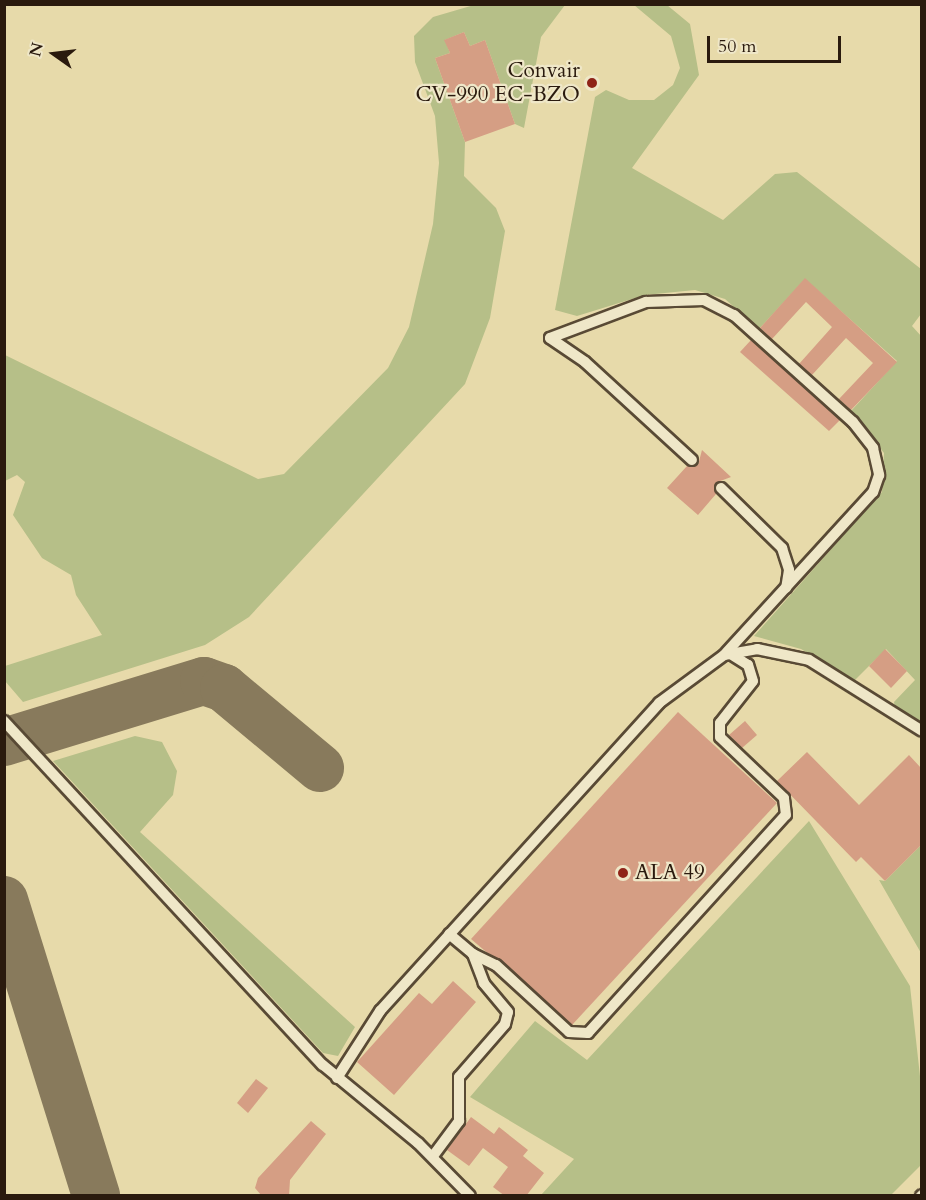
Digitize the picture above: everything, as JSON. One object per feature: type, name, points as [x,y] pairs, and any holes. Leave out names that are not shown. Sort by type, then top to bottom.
[{"type":"lane","points":[[337,1078],[380,1011],[659,703],[726,654],[877,484],[877,458],[853,422],[734,315],[704,300],[646,302],[550,338],[692,460]]},
{"type":"lane","points":[[721,488],[776,539],[788,563],[786,588]]},
{"type":"lane","points":[[726,654],[767,650],[809,660],[921,731]]},
{"type":"lane","points":[[449,934],[473,954],[496,965],[569,1032],[588,1033],[786,815],[784,798],[720,737],[720,723],[753,681],[748,665],[726,654]]},
{"type":"lane","points":[[4,721],[337,1078],[433,1156],[470,1196]]},
{"type":"lane","points":[[433,1156],[459,1121],[459,1077],[507,1018],[507,1007],[484,983],[473,954]]},
{"type":"green space","points":[[474,5],[565,5],[541,37],[524,128],[515,124],[485,40],[470,46],[464,32],[445,40],[450,53],[435,58],[465,142],[464,176],[496,208],[505,231],[490,318],[465,384],[249,617],[205,645],[23,702],[5,681],[5,666],[102,635],[76,595],[71,575],[42,558],[13,515],[25,482],[17,475],[5,481],[5,355],[258,479],[284,474],[388,368],[409,327],[433,224],[439,163],[435,116],[415,62],[414,36],[433,17]]},
{"type":"green space","points":[[634,5],[667,5],[690,24],[699,75],[632,168],[723,220],[775,174],[797,172],[921,269],[921,314],[912,326],[922,337],[921,724],[895,708],[894,702],[915,680],[886,649],[855,680],[801,649],[754,636],[882,492],[884,453],[851,411],[897,361],[805,279],[759,329],[725,299],[695,290],[645,295],[577,316],[555,310],[595,97],[606,90],[629,100],[654,100],[673,85],[680,68],[671,36]]},
{"type":"green space","points":[[135,736],[162,742],[177,771],[173,795],[140,832],[355,1027],[338,1056],[323,1053],[53,761]]},
{"type":"green space","points":[[809,821],[910,986],[921,1085],[921,1165],[891,1195],[541,1195],[574,1159],[470,1097],[535,1021],[587,1060]]},
{"type":"green space","points":[[921,845],[921,953],[879,880],[885,881]]},
{"type":"building","points":[[464,32],[470,46],[485,40],[515,124],[465,142],[435,58],[450,53],[444,40]]},
{"type":"building","points":[[805,278],[897,362],[851,410],[839,399],[873,363],[846,338],[812,375],[799,364],[832,327],[806,302],[772,339],[760,328]]},
{"type":"building","points":[[751,340],[840,420],[829,431],[740,352]]},
{"type":"building","points":[[702,450],[731,477],[715,483],[716,494],[698,515],[667,488],[687,466],[698,465]]},
{"type":"building","points":[[885,649],[907,671],[891,688],[869,666]]},
{"type":"building","name":"ALA 49","points":[[678,712],[777,803],[572,1025],[471,939]]},
{"type":"building","points":[[745,721],[757,735],[742,748],[729,735]]},
{"type":"building","points":[[807,752],[859,805],[909,755],[921,768],[921,845],[885,881],[861,857],[856,862],[777,781]]},
{"type":"building","points":[[453,981],[476,1002],[394,1095],[357,1062],[419,993],[432,1004]]},
{"type":"building","points":[[256,1079],[268,1088],[248,1113],[237,1103]]},
{"type":"building","points":[[471,1117],[494,1134],[499,1127],[528,1150],[523,1156],[544,1173],[526,1196],[505,1196],[493,1187],[508,1167],[483,1148],[469,1166],[447,1150]]},
{"type":"building","points":[[311,1121],[326,1134],[290,1180],[289,1196],[261,1195],[255,1188],[258,1178]]},
{"type":"taxiway","points":[[4,742],[204,681],[224,688],[320,768]]},
{"type":"taxiway","points":[[4,900],[96,1196]]},
{"type":"place","name":"Convair CV-990 EC-BZO","points":[[592,83]]},
{"type":"place","name":"ALA 49","points":[[623,873]]}]
